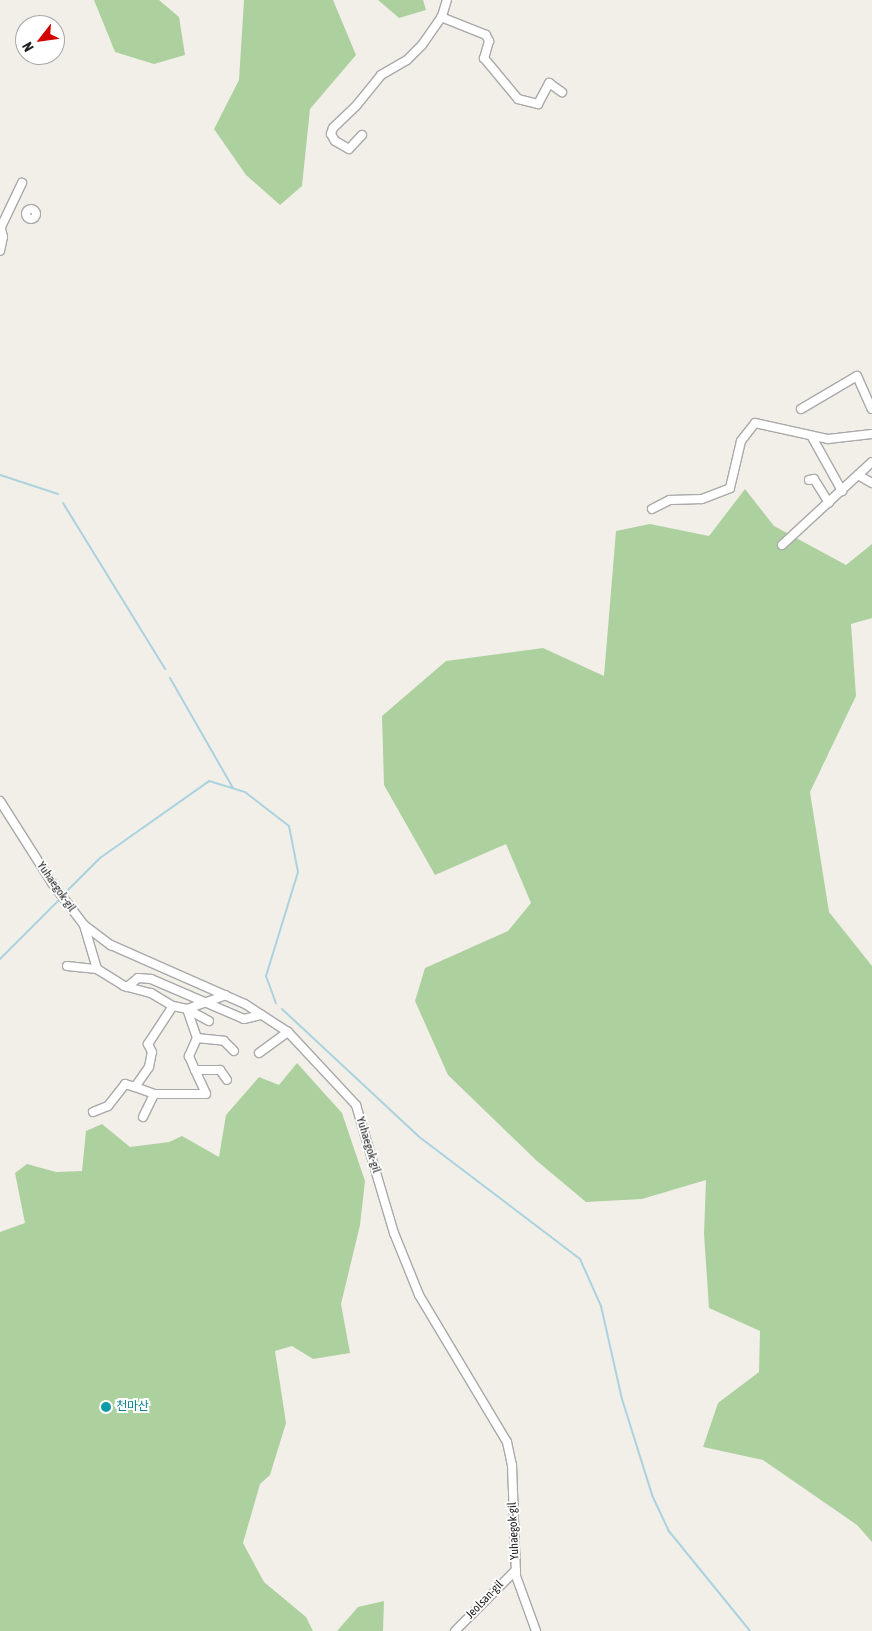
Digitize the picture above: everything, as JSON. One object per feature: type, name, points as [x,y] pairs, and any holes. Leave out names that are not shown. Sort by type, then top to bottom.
[{"type":"street","points":[[362,135],[349,149],[335,141],[331,134],[333,128],[356,106],[381,75],[407,60],[422,45],[441,17],[447,0]]},
{"type":"street","points":[[441,17],[486,35],[489,41],[484,58],[518,99],[538,104],[549,84],[562,92]]},
{"type":"street","points":[[0,251],[3,237],[0,226],[22,183]]},
{"type":"street","points":[[12,204],[26,211]]},
{"type":"street","points":[[801,409],[856,376],[872,409]]},
{"type":"street","points":[[652,510],[670,500],[702,498],[730,488],[740,442],[755,423],[812,437],[837,439],[872,434]]},
{"type":"street","points":[[812,437],[842,491]]},
{"type":"street","points":[[782,545],[830,503],[872,462]]},
{"type":"street","points":[[858,475],[872,483]]},
{"type":"street","points":[[809,480],[814,479],[830,503]]},
{"type":"street","name":"Yuhaegok-gil","points":[[0,800],[52,883],[84,925],[111,945],[226,995],[288,1032],[356,1105],[394,1233],[419,1295],[507,1442],[512,1465],[516,1570],[536,1631]]},
{"type":"street","points":[[84,925],[97,969]]},
{"type":"street","points":[[67,966],[97,969],[127,987],[151,993],[173,1006],[187,1009],[209,1021]]},
{"type":"street","points":[[127,987],[138,978],[151,979],[206,1000],[244,1019],[262,1015]]},
{"type":"street","points":[[187,1009],[206,1000],[226,995]]},
{"type":"street","points":[[136,1087],[149,1066],[152,1052],[148,1044],[173,1006]]},
{"type":"street","points":[[93,1112],[108,1106],[125,1084],[154,1094],[206,1094],[189,1056],[197,1038],[187,1009]]},
{"type":"street","points":[[259,1054],[288,1032]]},
{"type":"street","points":[[197,1038],[224,1041],[234,1051]]},
{"type":"street","points":[[195,1070],[220,1070],[227,1080]]},
{"type":"street","points":[[143,1117],[154,1094]]},
{"type":"street","name":"Jeolsan-gil","points":[[455,1631],[516,1570]]},
{"type":"green space","points":[[94,0],[159,0],[179,17],[185,55],[154,64],[115,52]]},
{"type":"green space","points":[[244,0],[333,0],[356,55],[310,109],[302,186],[280,205],[246,175],[214,129],[239,80]]},
{"type":"green space","points":[[378,0],[423,0],[426,10],[399,18]]},
{"type":"green space","points":[[745,489],[774,526],[846,565],[872,544],[872,618],[851,624],[856,696],[810,792],[829,912],[872,966],[872,1542],[857,1525],[763,1460],[703,1447],[718,1403],[759,1372],[760,1331],[709,1308],[704,1234],[706,1180],[642,1199],[586,1202],[537,1161],[448,1075],[415,1001],[425,968],[508,931],[531,903],[506,844],[435,875],[384,785],[382,716],[446,661],[543,648],[604,676],[616,531],[650,524],[709,536]]},
{"type":"green space","points":[[297,1063],[342,1113],[365,1181],[360,1225],[341,1304],[350,1353],[313,1359],[292,1346],[275,1351],[286,1423],[270,1475],[260,1484],[243,1543],[264,1582],[306,1617],[313,1631],[0,1631],[0,1232],[25,1223],[15,1173],[27,1164],[56,1172],[82,1171],[86,1131],[102,1124],[130,1147],[169,1142],[182,1136],[219,1157],[226,1115],[259,1077],[279,1085]]},
{"type":"green space","points":[[384,1601],[383,1631],[337,1631],[358,1607]]},
{"type":"waterway","points":[[0,475],[58,494]]},
{"type":"waterway","points":[[63,503],[165,669]]},
{"type":"waterway","points":[[170,678],[233,788]]},
{"type":"waterway","points":[[63,895],[100,858],[209,781],[245,792],[289,826],[298,872],[266,976],[276,1003]]},
{"type":"waterway","points":[[0,959],[60,899]]},
{"type":"waterway","points":[[282,1009],[418,1136],[580,1259],[601,1306],[622,1399],[652,1495],[668,1530],[750,1631]]},
{"type":"place","name":"천마산","points":[[106,1407]]}]
